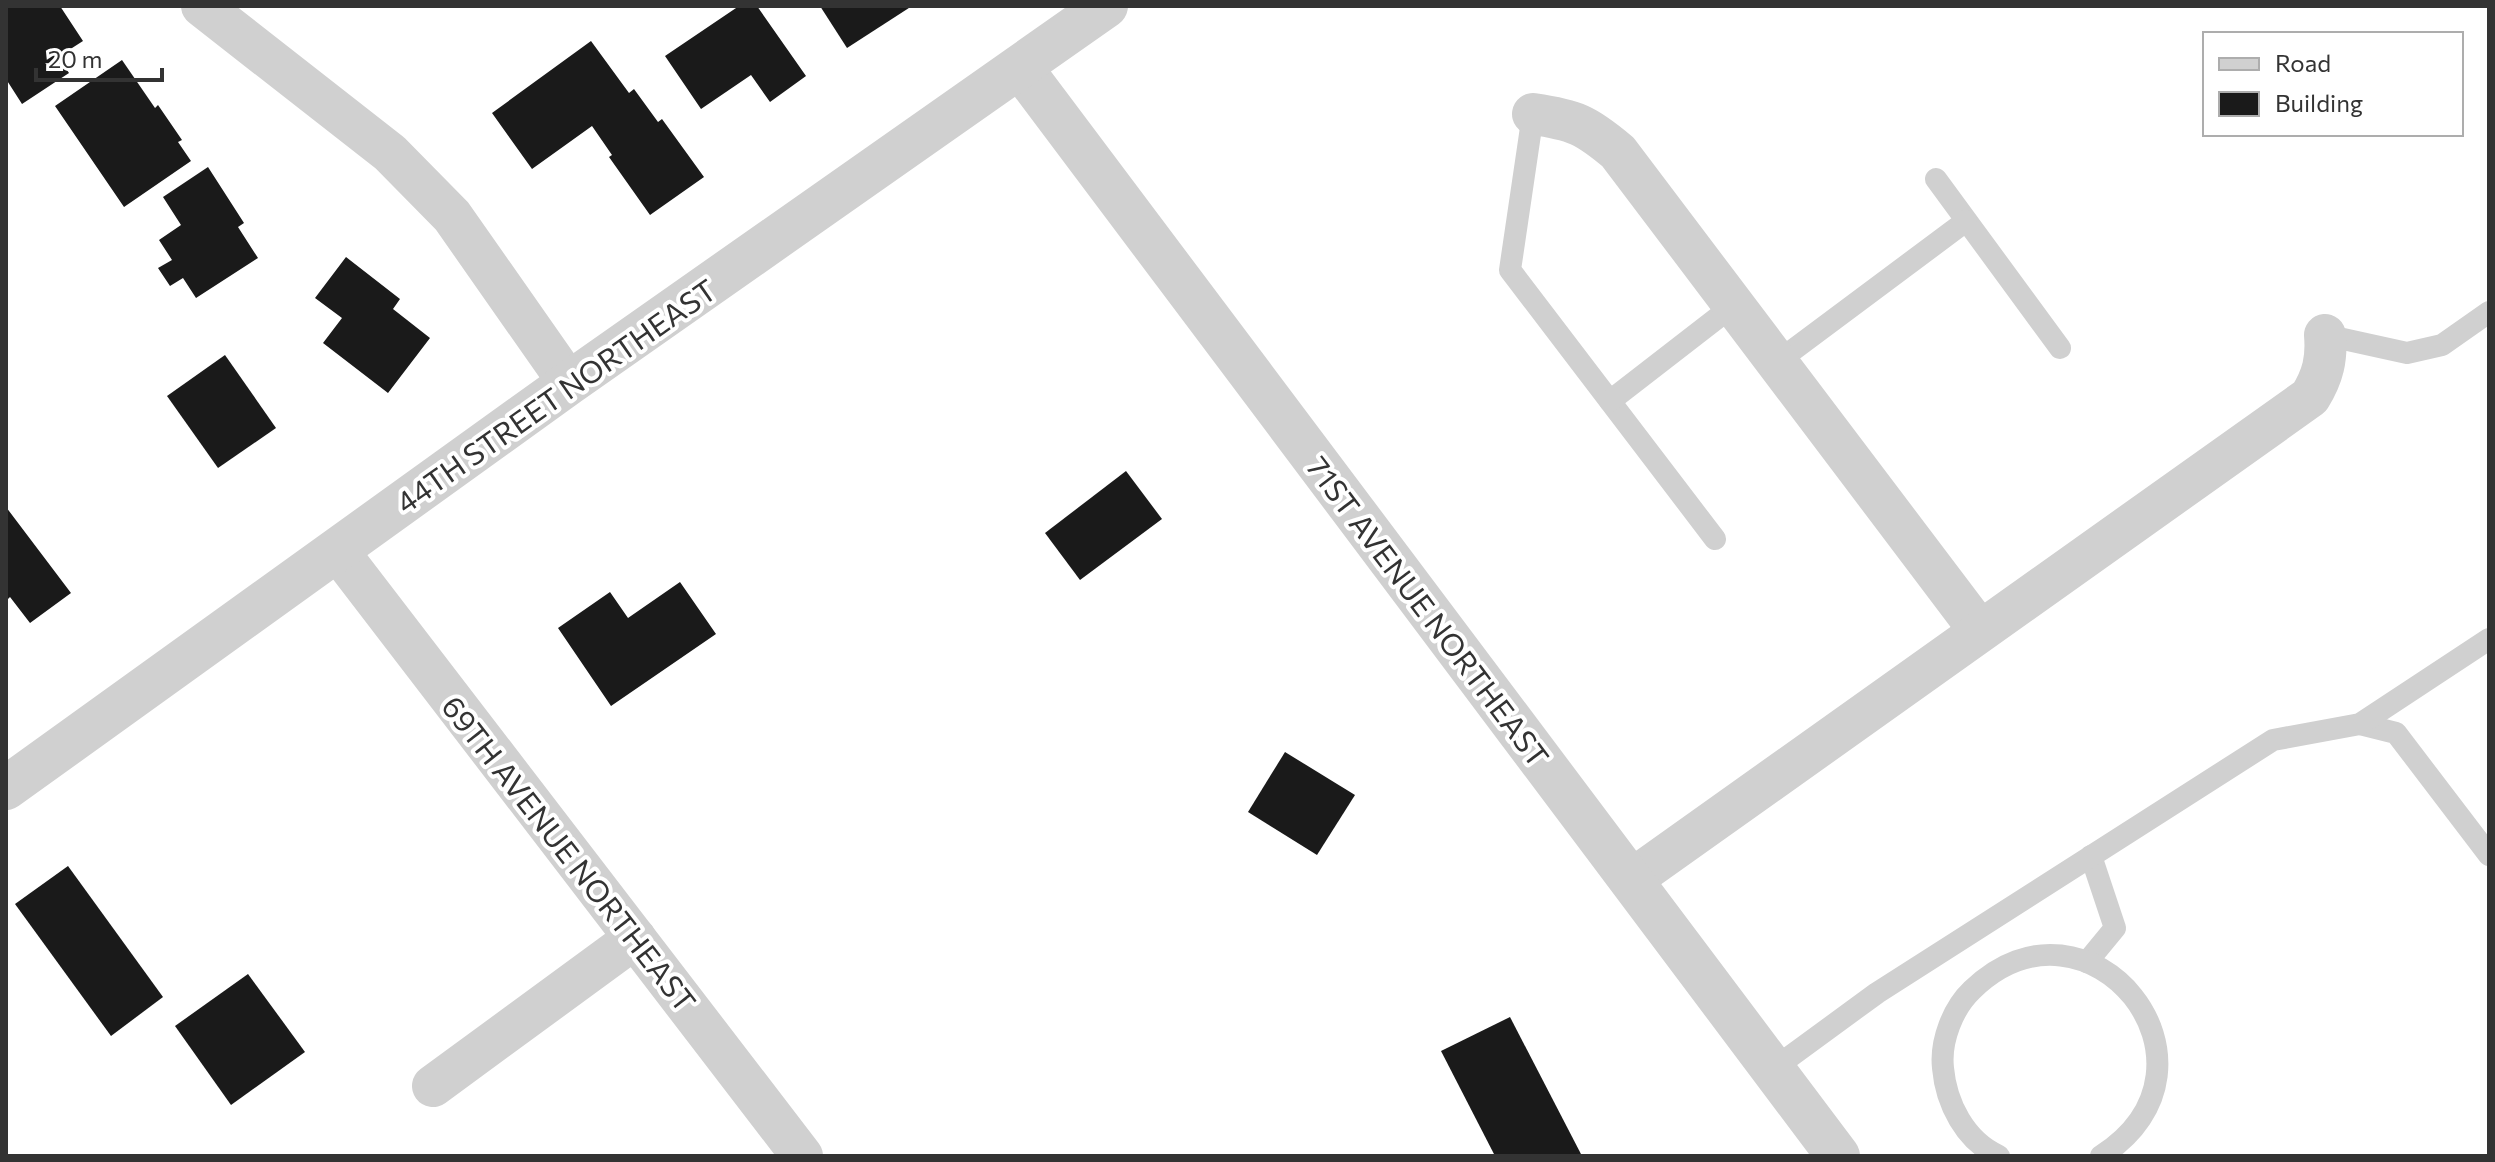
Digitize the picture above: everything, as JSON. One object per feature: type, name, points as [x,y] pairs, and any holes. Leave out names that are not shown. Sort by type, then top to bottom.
[{"type":"street","points":[[202,6],[390,153],[452,216],[569,383]]},
{"type":"street","name":"44TH STREET NORTHEAST","points":[[6,788],[569,383],[1106,6]]},
{"type":"street","name":"71ST AVENUE NORTHEAST","points":[[1020,67],[1838,1156]]},
{"type":"street","points":[[1533,114],[1572,119],[1596,133],[1618,152],[1980,631]]},
{"type":"street","points":[[1631,880],[2310,397],[2327,359],[2325,335]]},
{"type":"street","name":"69TH AVENUE NORTHEAST","points":[[337,550],[802,1156]]},
{"type":"street","points":[[433,1086],[635,938]]},
{"type":"lane","points":[[1533,114],[1510,270],[1715,539]]},
{"type":"lane","points":[[1936,179],[2060,348]]},
{"type":"lane","points":[[1777,362],[1966,221]]},
{"type":"lane","points":[[1610,401],[1734,305]]},
{"type":"lane","points":[[2325,335],[2407,353],[2442,345],[2489,312]]},
{"type":"lane","points":[[1773,1069],[1877,993],[2273,740],[2360,724],[2489,639]]},
{"type":"lane","points":[[2360,724],[2396,733],[2489,855]]},
{"type":"lane","points":[[2087,962],[2115,928],[2091,856]]},
{"type":"lane","points":[[1999,1156],[1991,1153],[1965,1129],[1948,1099],[1942,1065],[1947,1030],[1963,999],[1988,975],[2019,959],[2054,955],[2087,962],[2121,981],[2144,1009],[2156,1043],[2156,1080],[2144,1115],[2124,1150],[2101,1156]]},
{"type":"building","points":[[6,6],[60,6],[83,41],[58,57],[69,73],[22,104],[6,79]]},
{"type":"building","points":[[739,6],[757,6],[806,76],[770,102],[751,75],[701,109],[665,56]]},
{"type":"building","points":[[820,6],[912,6],[847,48]]},
{"type":"building","points":[[591,41],[629,93],[634,89],[658,122],[662,119],[704,177],[650,215],[609,157],[612,155],[592,126],[532,169],[492,113]]},
{"type":"building","points":[[122,60],[182,140],[178,142],[191,161],[124,207],[55,106]]},
{"type":"building","points":[[208,167],[244,223],[238,227],[258,258],[196,298],[183,278],[170,286],[158,268],[172,260],[159,240],[181,225],[163,197]]},
{"type":"building","points":[[346,257],[400,299],[393,309],[430,338],[388,393],[323,343],[342,318],[315,298]]},
{"type":"building","points":[[225,355],[276,428],[218,468],[167,396]]},
{"type":"building","points":[[1126,471],[1162,519],[1080,580],[1045,533]]},
{"type":"building","points":[[6,507],[71,593],[30,623],[10,597],[6,601]]},
{"type":"building","points":[[680,582],[716,634],[611,706],[558,628],[610,592],[628,618]]},
{"type":"building","points":[[1285,752],[1355,795],[1317,855],[1248,812]]},
{"type":"building","points":[[68,866],[163,997],[111,1036],[15,904]]},
{"type":"building","points":[[248,974],[305,1052],[231,1105],[175,1026]]},
{"type":"building","points":[[1510,1017],[1582,1156],[1495,1156],[1441,1051]]}]
